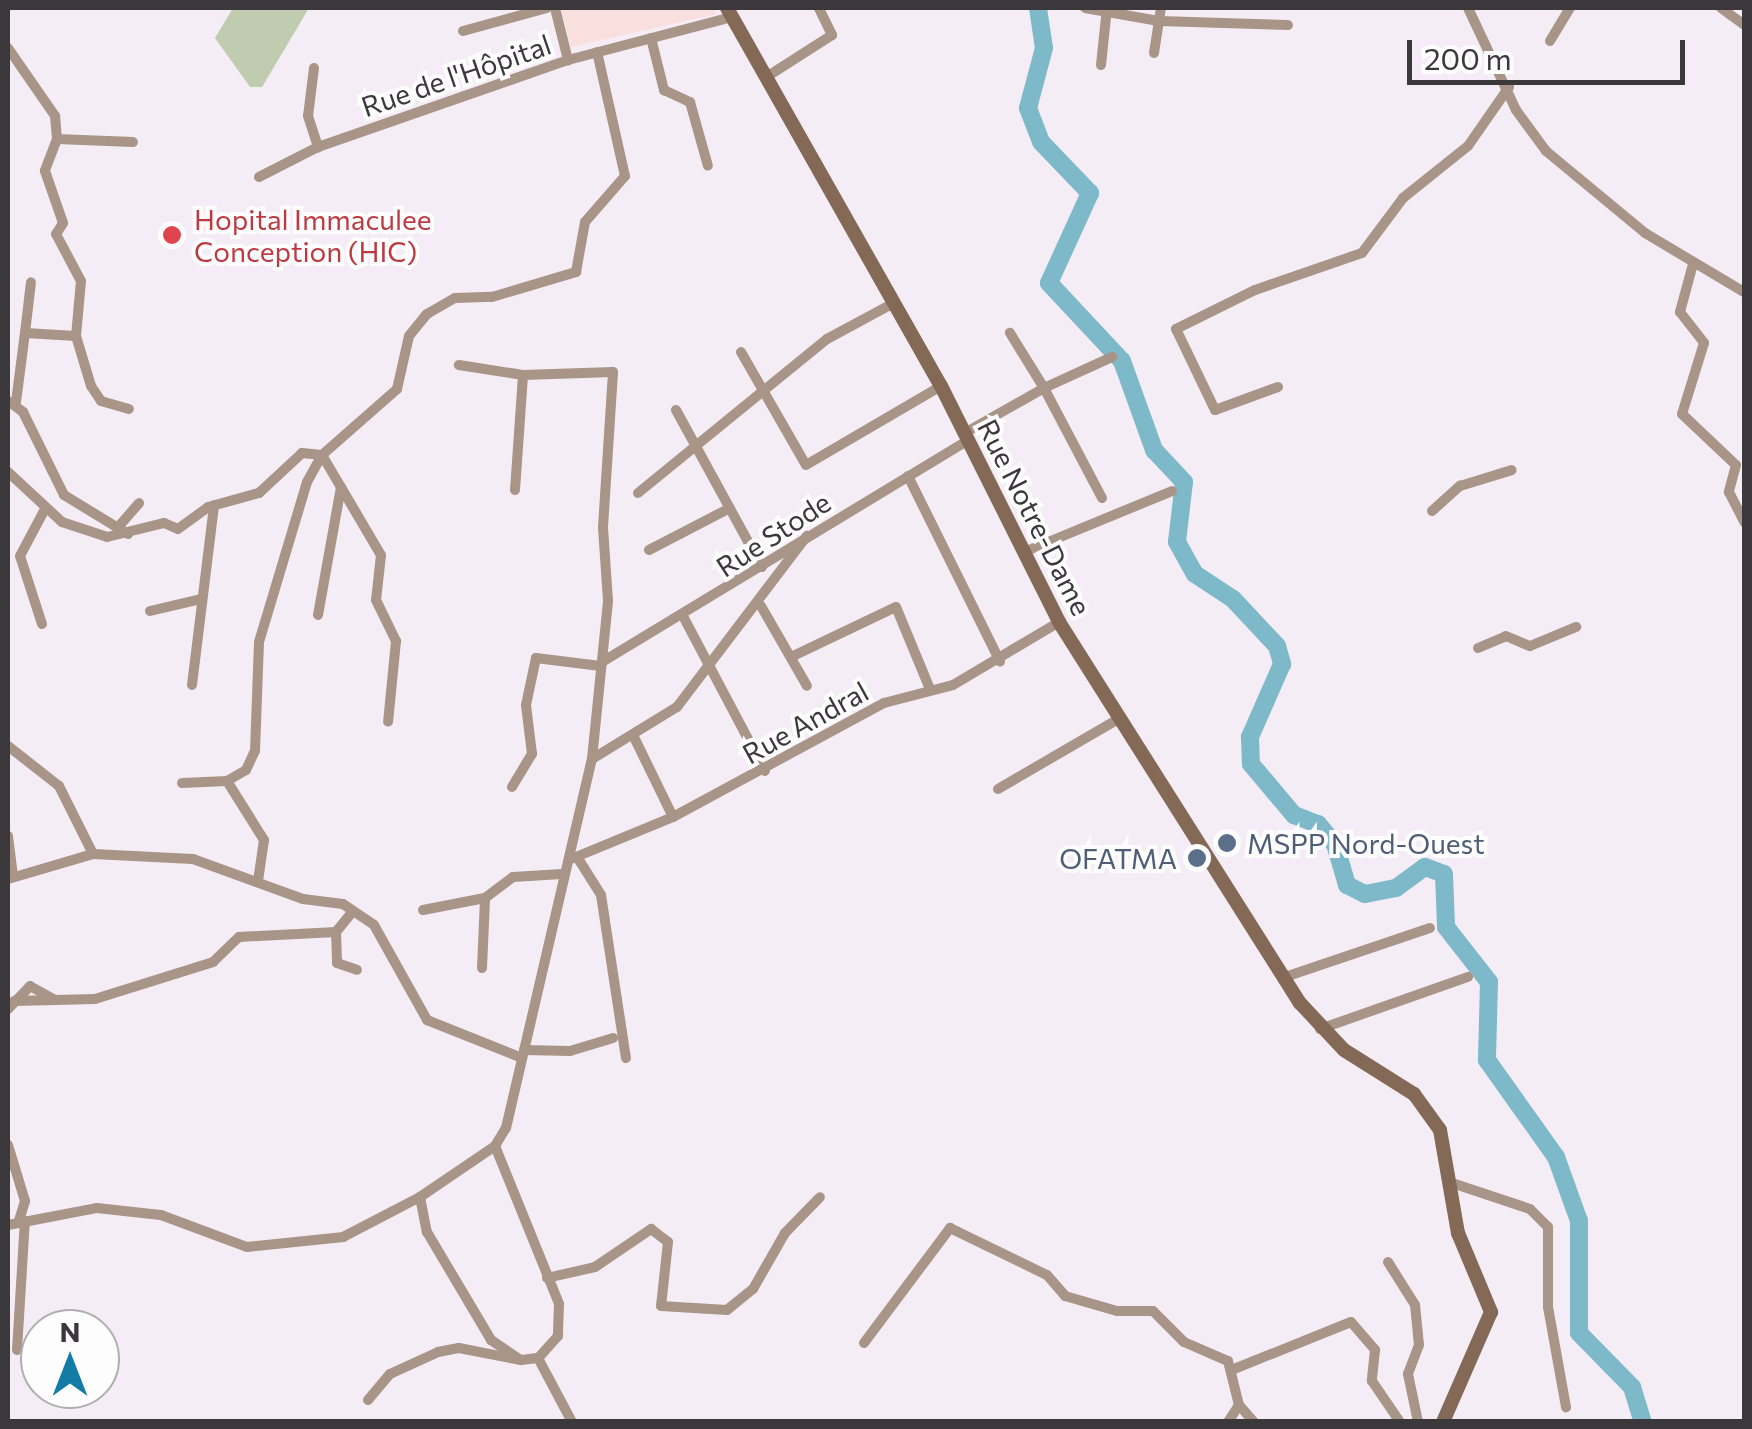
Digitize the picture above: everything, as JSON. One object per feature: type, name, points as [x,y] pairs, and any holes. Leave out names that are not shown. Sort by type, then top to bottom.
[{"type":"street","points":[[462,31],[547,8]]},
{"type":"street","points":[[555,8],[568,60]]},
{"type":"street","points":[[768,76],[832,35],[818,8]]},
{"type":"street","points":[[1085,8],[1159,21],[1288,25]]},
{"type":"street","points":[[1154,53],[1161,8]]},
{"type":"street","points":[[1468,8],[1508,88],[1546,151],[1694,264],[1744,292]]},
{"type":"street","points":[[1550,41],[1570,8]]},
{"type":"street","points":[[1721,8],[1744,25]]},
{"type":"street","points":[[1101,65],[1107,10]]},
{"type":"street","name":"Rue de l'Hôpital","points":[[259,177],[318,147],[568,60],[729,12]]},
{"type":"street","name":"Rue Notre-Dame","points":[[729,12],[941,386],[1060,622],[1322,1032]]},
{"type":"street","points":[[651,38],[664,90],[690,102],[708,166]]},
{"type":"street","points":[[8,48],[41,86],[57,139],[45,171],[63,223],[56,234],[81,281],[76,336],[101,402],[129,409]]},
{"type":"street","points":[[182,782],[227,782],[256,751],[259,642],[322,455],[397,389],[410,336],[440,303],[576,272],[585,222],[626,176],[597,52]]},
{"type":"street","points":[[314,68],[308,116],[318,147]]},
{"type":"street","points":[[1278,386],[1216,410],[1176,329],[1256,290],[1362,253],[1402,198],[1468,146],[1508,88]]},
{"type":"street","points":[[57,139],[133,142]]},
{"type":"street","points":[[1694,264],[1680,312],[1704,343],[1682,414],[1736,465],[1730,492],[1744,522]]},
{"type":"street","points":[[31,282],[12,402],[64,495],[124,530]]},
{"type":"street","points":[[638,493],[827,338],[892,304]]},
{"type":"street","points":[[1010,332],[1102,498]]},
{"type":"street","points":[[25,333],[76,336]]},
{"type":"street","points":[[740,352],[806,465],[941,386]]},
{"type":"street","name":"Rue Stode","points":[[602,664],[684,618],[1044,388],[1112,357]]},
{"type":"street","points":[[368,1400],[390,1374],[438,1352],[459,1348],[521,1360],[538,1358],[558,1336],[561,1318],[496,1146],[523,1054],[562,874],[575,860],[592,759],[602,664],[613,372],[522,376],[459,365]]},
{"type":"street","points":[[515,490],[522,376]]},
{"type":"street","points":[[676,410],[762,567]]},
{"type":"street","points":[[8,472],[45,509],[89,533],[164,523],[178,529],[214,505],[259,493],[302,453],[322,455]]},
{"type":"street","points":[[322,455],[381,555],[376,600],[396,641],[388,722]]},
{"type":"street","points":[[1432,511],[1460,486],[1512,470]]},
{"type":"street","points":[[908,476],[1000,661]]},
{"type":"street","points":[[318,615],[341,487]]},
{"type":"street","points":[[1024,552],[1172,491]]},
{"type":"street","points":[[124,530],[139,503]]},
{"type":"street","points":[[192,685],[214,505]]},
{"type":"street","points":[[649,550],[730,508]]},
{"type":"street","points":[[42,624],[20,556],[45,509]]},
{"type":"street","points":[[592,759],[677,707],[761,606],[808,536]]},
{"type":"street","points":[[150,612],[201,599]]},
{"type":"street","points":[[761,606],[807,686]]},
{"type":"street","points":[[791,657],[896,608],[930,689]]},
{"type":"street","points":[[684,618],[765,771]]},
{"type":"street","name":"Rue Andral","points":[[575,860],[674,817],[765,771],[884,703],[1000,661],[1060,622]]},
{"type":"street","points":[[1478,648],[1506,636],[1530,646],[1576,627]]},
{"type":"street","points":[[512,787],[532,754],[526,706],[536,658],[602,664]]},
{"type":"street","points":[[998,789],[1120,718]]},
{"type":"street","points":[[633,735],[674,817]]},
{"type":"street","points":[[8,746],[60,786],[93,854]]},
{"type":"street","points":[[227,782],[264,840],[258,881]]},
{"type":"street","points":[[8,836],[10,877],[93,854],[213,862],[258,881],[352,910],[374,925],[427,1020],[523,1054],[570,1051],[613,1038]]},
{"type":"street","points":[[575,860],[601,895],[626,1058]]},
{"type":"street","points":[[423,910],[485,898],[513,876],[562,874]]},
{"type":"street","points":[[482,968],[485,898]]},
{"type":"street","points":[[352,910],[336,932],[337,963],[356,970]]},
{"type":"street","points":[[1285,977],[1430,928]]},
{"type":"street","points":[[11,1005],[95,999],[213,962],[239,937],[336,932]]},
{"type":"street","points":[[1322,1032],[1468,977]]},
{"type":"street","points":[[11,1005],[35,984],[55,1000]]},
{"type":"street","points":[[1322,1032],[1424,1104],[1440,1130],[1458,1232],[1491,1312],[1443,1422]]},
{"type":"street","points":[[8,1144],[25,1201],[15,1221],[16,1350]]},
{"type":"street","points":[[15,1221],[98,1208],[161,1215],[247,1247],[344,1237],[420,1197],[496,1146]]},
{"type":"street","points":[[1452,1183],[1530,1209],[1548,1228],[1548,1307],[1566,1406]]},
{"type":"street","points":[[420,1197],[427,1232],[491,1340],[521,1360]]},
{"type":"street","points":[[548,1278],[595,1267],[652,1229],[668,1242],[661,1306],[726,1310],[753,1290],[785,1233],[820,1197]]},
{"type":"street","points":[[864,1343],[950,1228],[1047,1276],[1065,1296],[1117,1311],[1153,1310],[1184,1342],[1234,1369]]},
{"type":"street","points":[[1388,1262],[1415,1305],[1419,1345],[1408,1374],[1418,1422]]},
{"type":"street","points":[[1234,1369],[1350,1322],[1376,1350],[1372,1381],[1400,1422]]},
{"type":"street","points":[[538,1358],[572,1422]]},
{"type":"street","points":[[1234,1369],[1239,1405],[1254,1422]]},
{"type":"street","points":[[1228,1422],[1239,1405]]},
{"type":"shaded area","points":[[561,8],[713,8],[717,14],[571,47]]},
{"type":"green space","points":[[233,8],[309,8],[262,87],[250,87],[215,38]]},
{"type":"waterway","points":[[1038,8],[1044,48],[1028,108],[1041,142],[1090,193],[1049,283],[1122,361],[1154,450],[1184,482],[1177,542],[1195,574],[1233,599],[1277,646],[1282,664],[1250,737],[1251,764],[1294,815],[1318,824],[1335,844],[1347,885],[1365,894],[1396,888],[1425,867],[1444,874],[1446,927],[1489,982],[1487,1060],[1556,1157],[1579,1221],[1579,1333],[1632,1387],[1643,1422]]},
{"type":"place","name":"Hopital Immaculee Conception (HIC)","points":[[172,235]]},
{"type":"place","name":"MSPP Nord-Ouest","points":[[1227,843]]},
{"type":"place","name":"OFATMA","points":[[1197,858]]}]
